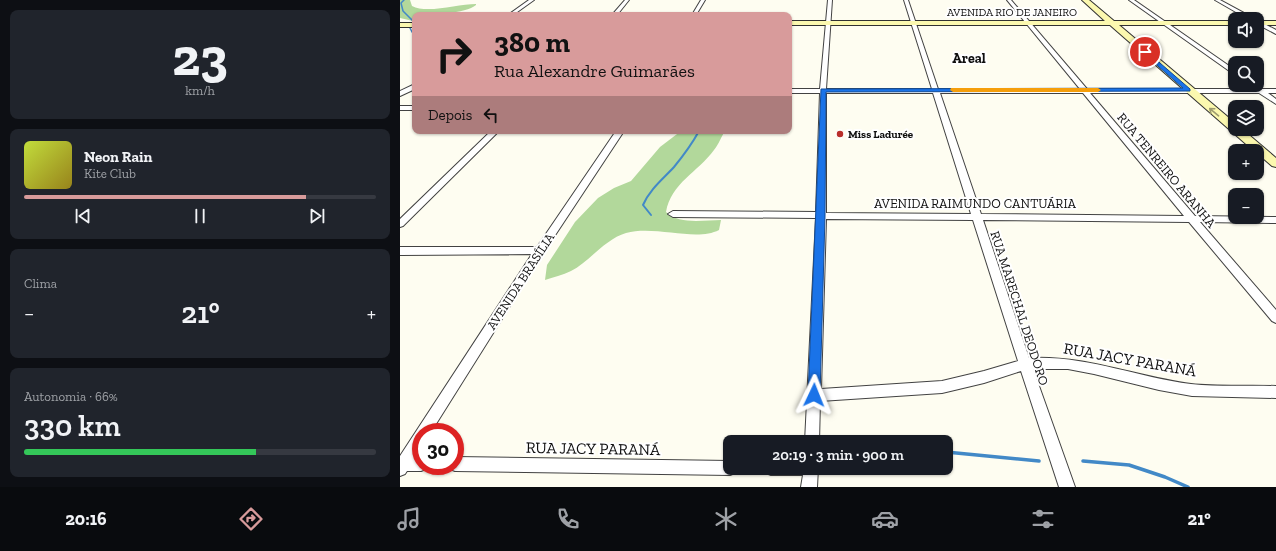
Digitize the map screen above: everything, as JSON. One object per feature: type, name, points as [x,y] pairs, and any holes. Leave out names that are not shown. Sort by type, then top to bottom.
[{"type":"main road","points":[[1085,0],[1276,164]]},
{"type":"main road","name":"AVENIDA RIO DE JANEIRO","points":[[792,20],[912,22],[1228,22]]},
{"type":"main road","name":"AVENIDA RIO DE JANEIRO","points":[[792,23],[829,21]]},
{"type":"main road","points":[[1264,22],[1276,22]]},
{"type":"main road","points":[[400,24],[412,23]]},
{"type":"street","points":[[514,12],[532,0]]},
{"type":"street","points":[[617,12],[627,0]]},
{"type":"street","points":[[696,12],[703,0]]},
{"type":"street","points":[[812,435],[821,216],[823,90],[830,0]]},
{"type":"street","name":"RUA MARECHAL DEODORO","points":[[906,0],[1024,364],[1067,487]]},
{"type":"street","name":"RUA TENREIRO ARANHA","points":[[1009,0],[1276,318]]},
{"type":"street","points":[[1131,0],[1228,68]]},
{"type":"street","points":[[1217,0],[1239,12]]},
{"type":"street","points":[[1264,25],[1276,32]]},
{"type":"street","points":[[400,94],[412,88]]},
{"type":"street","points":[[792,91],[1228,90]]},
{"type":"street","points":[[1264,90],[1276,91]]},
{"type":"street","points":[[1263,92],[1276,102]]},
{"type":"street","points":[[400,108],[412,108]]},
{"type":"street","points":[[400,224],[492,134]]},
{"type":"street","name":"AVENIDA BRASÍLIA","points":[[429,423],[540,250],[618,134]]},
{"type":"street","name":"AVENIDA RAIMUNDO CANTUÁRIA","points":[[673,214],[1276,220]]},
{"type":"street","points":[[400,251],[540,250]]},
{"type":"street","name":"RUA JACY PARANÁ","points":[[814,395],[942,387],[984,378],[1024,364],[1042,363],[1068,364],[1192,390],[1276,392]]},
{"type":"street","points":[[401,465],[412,449]]},
{"type":"street","points":[[401,465],[412,464]]},
{"type":"street","name":"RUA JACY PARANÁ","points":[[464,464],[723,468]]},
{"type":"street","points":[[809,487],[810,475]]},
{"type":"green space","points":[[400,0],[410,0],[412,6],[426,9],[476,4],[471,8],[456,12],[412,12],[412,21],[400,18]]},
{"type":"green space","points":[[677,134],[723,134],[716,148],[708,158],[679,185],[673,193],[666,212],[678,219],[692,221],[721,220],[719,230],[699,234],[650,231],[626,233],[611,240],[578,267],[565,274],[545,280],[547,265],[575,222],[598,198],[614,188],[631,181],[660,147]]},
{"type":"waterway","points":[[404,0],[401,3],[403,11],[412,20]]},
{"type":"waterway","points":[[410,28],[412,32]]},
{"type":"waterway","points":[[651,215],[643,205],[646,199],[653,189],[681,159],[697,134]]},
{"type":"waterway","points":[[953,453],[1039,461]]},
{"type":"waterway","points":[[1083,461],[1129,465],[1165,477],[1188,487]]},
{"type":"slow traffic","points":[[953,90],[1098,90]]},
{"type":"place","name":"Miss Ladurée","points":[[840,134]]},
{"type":"district","name":"Areal","points":[[969,58]]},
{"type":"route","points":[[814,395],[821,216],[823,90],[1188,90],[1145,52]]}]
